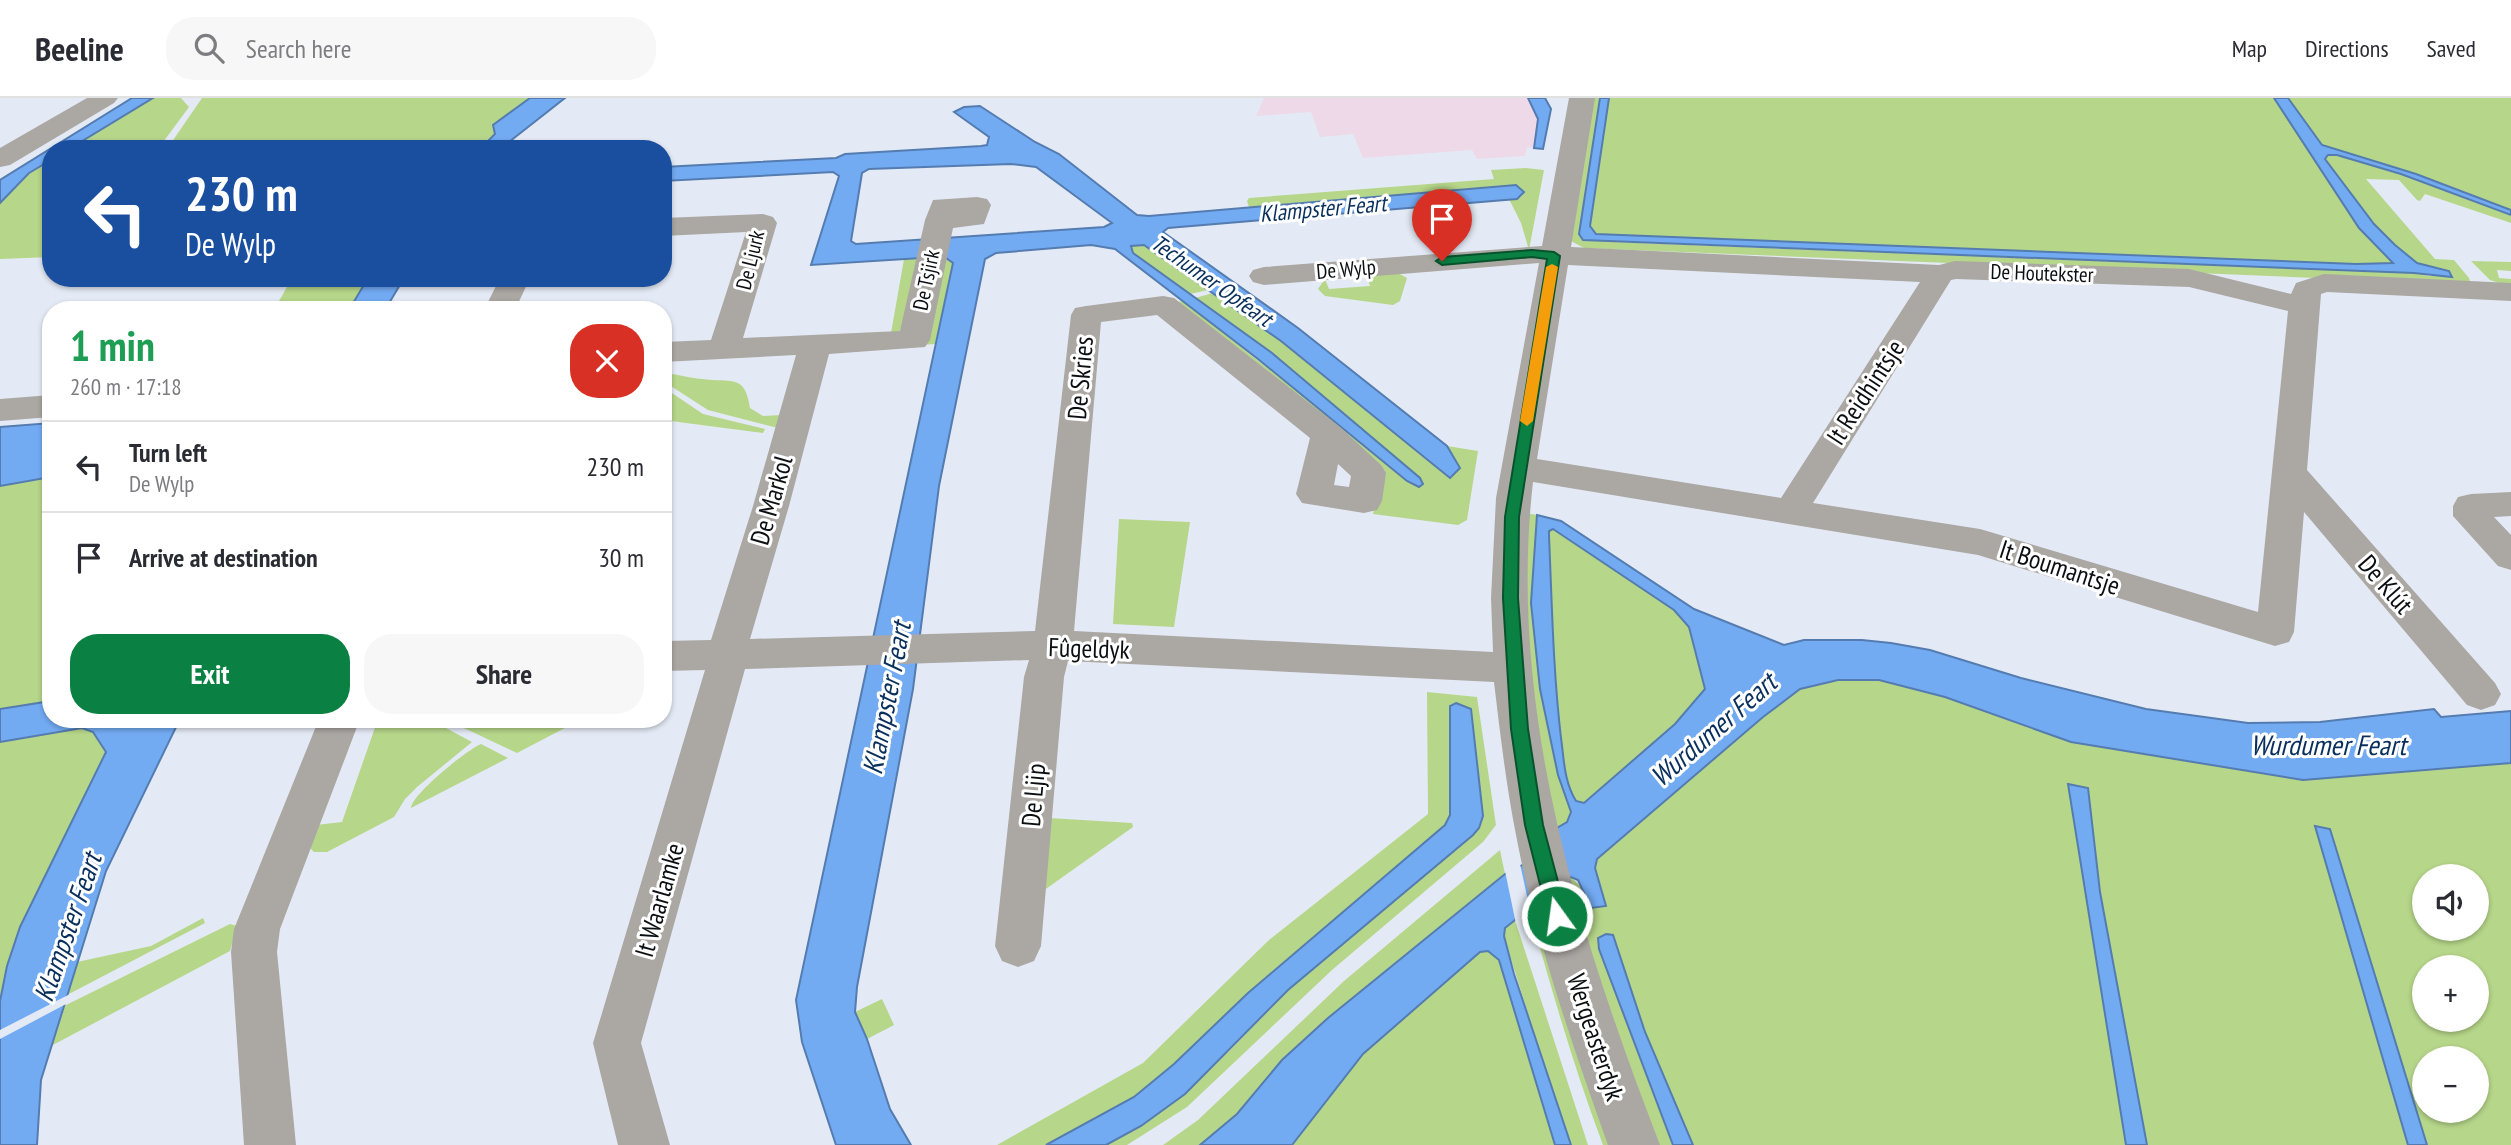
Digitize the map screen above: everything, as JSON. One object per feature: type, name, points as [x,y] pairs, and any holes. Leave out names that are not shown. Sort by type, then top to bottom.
[{"type":"street","points":[[0,159],[105,98]]},
{"type":"street","name":"Wergeasterdyk","points":[[1582,98],[1518,468],[1512,530],[1514,668],[1516,704],[1534,825],[1557,916],[1595,1040],[1634,1145]]},
{"type":"street","name":"De Ljurk","points":[[672,227],[763,223],[724,349]]},
{"type":"street","name":"De Tsjirk","points":[[815,345],[914,340],[937,227]]},
{"type":"street","name":"De Wylp","points":[[1264,276],[1522,254],[1554,256]]},
{"type":"street","name":"De Houtekster","points":[[1554,256],[1940,274],[1955,270],[2189,278],[2304,306]]},
{"type":"street","name":"It Reidhintsje","points":[[1791,510],[1940,274]]},
{"type":"street","points":[[2304,306],[2307,289],[2324,283],[2507,297]]},
{"type":"street","name":"De Skries","points":[[1053,645],[1086,314],[1163,305],[1328,435]]},
{"type":"street","name":"It Boumantsje","points":[[1518,468],[1980,542],[2275,632],[2304,306]]},
{"type":"street","points":[[672,352],[815,345]]},
{"type":"street","name":"De Markol","points":[[727,655],[732,629],[771,506],[815,345]]},
{"type":"street","points":[[0,410],[42,407]]},
{"type":"street","name":"De Klút","points":[[2291,474],[2481,694]]},
{"type":"street","points":[[2511,503],[2471,506],[2471,516],[2511,556]]},
{"type":"street","name":"Fûgeldyk","points":[[672,656],[1053,645],[1514,668]]},
{"type":"street","name":"De Ljip","points":[[1018,946],[1044,677],[1053,645]]},
{"type":"street","name":"It Waarlamke","points":[[644,1145],[617,1044],[723,683],[727,655]]},
{"type":"street","points":[[270,1145],[254,952],[257,929],[336,728]]},
{"type":"shaded area","points":[[1264,98],[1528,98],[1538,119],[1534,148],[1527,147],[1525,156],[1477,159],[1472,150],[1363,158],[1353,134],[1320,137],[1311,112],[1256,116]]},
{"type":"green space","points":[[153,98],[181,98],[189,107],[165,140],[84,140]]},
{"type":"green space","points":[[202,98],[530,98],[494,125],[495,134],[489,140],[173,140]]},
{"type":"green space","points":[[1591,98],[1600,98],[1579,234],[1613,242],[2414,273],[2429,276],[2452,274],[2444,269],[2416,262],[2389,241],[2324,159],[2328,155],[2337,155],[2401,174],[2511,215],[2511,223],[2425,194],[2420,201],[2417,200],[2399,180],[2366,179],[2435,259],[2454,260],[2469,278],[2470,281],[2463,284],[1584,248],[1569,240]]},
{"type":"green space","points":[[1609,98],[2274,98],[2359,228],[2394,261],[2389,264],[2356,264],[1596,234],[1590,226]]},
{"type":"green space","points":[[2288,98],[2511,98],[2511,210],[2447,185],[2322,145]]},
{"type":"green space","points":[[42,165],[42,257],[0,259],[0,203],[29,173]]},
{"type":"green space","points":[[1491,170],[1544,170],[1529,250],[1521,223],[1509,199],[1521,197],[1523,191],[1516,185],[1249,207],[1247,201],[1249,198],[1494,179]]},
{"type":"green space","points":[[1144,245],[1208,290],[1190,294],[1133,253],[1131,246]]},
{"type":"green space","points":[[922,258],[900,331],[891,333],[904,259]]},
{"type":"green space","points":[[946,258],[953,263],[935,344],[920,345]]},
{"type":"green space","points":[[2471,261],[2511,262],[2511,271],[2497,270],[2499,278],[2511,279],[2511,287],[2490,280]]},
{"type":"green space","points":[[1398,273],[1407,278],[1400,301],[1393,305],[1325,296],[1318,289],[1325,279],[1329,289],[1370,286],[1367,275]]},
{"type":"green space","points":[[287,287],[363,287],[354,301],[279,301]]},
{"type":"green space","points":[[1213,293],[1281,341],[1362,404],[1460,468],[1447,446],[1478,451],[1467,520],[1458,525],[1373,514],[1380,479],[1174,303],[1182,301],[1353,435],[1407,481],[1418,487],[1423,484],[1272,353],[1195,298]]},
{"type":"green space","points":[[672,374],[735,382],[744,389],[750,408],[763,416],[782,415],[778,428],[708,410],[672,387]]},
{"type":"green space","points":[[672,393],[703,414],[765,429],[763,433],[672,421]]},
{"type":"green space","points":[[42,479],[42,702],[0,709],[0,486]]},
{"type":"green space","points":[[1525,513],[1537,515],[1531,603],[1540,689],[1558,775],[1571,812],[1567,822],[1550,832],[1530,704]]},
{"type":"green space","points":[[1119,519],[1190,522],[1174,627],[1113,624]]},
{"type":"green space","points":[[1553,529],[1674,610],[1689,627],[1705,690],[1675,724],[1584,803],[1576,801],[1569,786],[1561,738],[1554,662],[1549,536],[1549,531]]},
{"type":"green space","points":[[1838,680],[1879,680],[1945,697],[2071,742],[2303,780],[2511,763],[2511,1145],[2427,1145],[2420,1123],[2489,1123],[2489,1046],[2412,1046],[2412,1097],[2329,829],[2316,826],[2408,1145],[2147,1145],[2100,892],[2087,788],[2069,785],[2126,1145],[1693,1145],[1645,1032],[1613,935],[1598,938],[1599,949],[1673,1145],[1653,1145],[1562,881],[1571,877],[1582,888],[1595,868],[1597,859],[1763,717],[1800,689]]},
{"type":"green space","points":[[1427,692],[1477,697],[1496,825],[1483,842],[1332,970],[1187,1107],[1127,1145],[1106,1145],[1141,1126],[1230,1050],[1288,990],[1479,828],[1483,816],[1471,709],[1450,706],[1450,815],[1445,825],[1248,993],[1174,1064],[1134,1097],[1046,1145],[997,1145],[1143,1063],[1269,940],[1428,814]]},
{"type":"green space","points":[[82,728],[93,732],[106,752],[20,927],[0,1001],[0,742]]},
{"type":"green space","points":[[375,728],[446,728],[472,742],[417,787],[405,799],[394,817],[327,852],[314,852],[310,848],[316,825],[342,822]]},
{"type":"green space","points":[[464,728],[565,728],[517,753]]},
{"type":"green space","points":[[481,744],[508,758],[411,808],[430,783]]},
{"type":"green space","points":[[1049,818],[1132,823],[1133,827],[1043,891]]},
{"type":"green space","points":[[1500,850],[1505,874],[1328,1018],[1282,1060],[1237,1114],[1200,1145],[1163,1145],[1198,1120],[1344,981]]},
{"type":"green space","points":[[203,918],[205,923],[67,995],[77,962],[151,946]]},
{"type":"green space","points":[[1515,920],[1588,1145],[1571,1145],[1561,1121],[1504,936],[1505,928]]},
{"type":"green space","points":[[230,924],[237,926],[230,951],[51,1046],[64,1006]]},
{"type":"green space","points":[[1542,933],[1615,1145],[1603,1145],[1584,1093],[1536,934]]},
{"type":"green space","points":[[1488,951],[1499,960],[1555,1145],[1292,1145],[1363,1054],[1480,952]]},
{"type":"green space","points":[[882,999],[894,1025],[867,1039],[855,1012]]},
{"type":"water","points":[[132,98],[153,98],[84,140],[64,140]]},
{"type":"water","points":[[530,98],[565,98],[511,140],[489,140],[495,134],[493,125]]},
{"type":"water","points":[[1528,98],[1545,98],[1551,109],[1543,149],[1534,148],[1538,119]]},
{"type":"water","points":[[1600,98],[1609,98],[1590,226],[1596,234],[2356,264],[2393,263],[2359,228],[2274,98],[2288,98],[2322,145],[2416,174],[2511,210],[2511,215],[2401,174],[2337,155],[2328,155],[2325,159],[2374,224],[2395,245],[2417,263],[2449,271],[2452,277],[2414,273],[1583,240],[1579,234]]},
{"type":"water","points":[[980,106],[1035,142],[1059,154],[1137,215],[1516,185],[1524,192],[1517,199],[1168,228],[1163,232],[1298,328],[1447,446],[1460,468],[1450,478],[1281,341],[1144,245],[1131,246],[1133,253],[1272,353],[1420,478],[1423,484],[1419,487],[1407,481],[1258,359],[1115,249],[1091,245],[996,253],[985,259],[939,486],[913,689],[857,987],[855,1012],[867,1039],[890,1109],[911,1145],[836,1145],[802,1042],[796,1000],[953,263],[946,258],[937,257],[811,265],[839,176],[833,172],[672,181],[672,167],[836,158],[845,154],[987,145],[989,137],[954,112],[964,107]],"holes":[[[1011,164],[1036,167],[1112,223],[1104,227],[856,244],[851,241],[862,173],[869,169]]]},
{"type":"water","points":[[42,154],[42,165],[29,173],[0,203],[0,180]]},
{"type":"water","points":[[363,287],[399,287],[390,301],[354,301]]},
{"type":"water","points":[[42,424],[42,479],[0,486],[0,427]]},
{"type":"water","name":"Wurdumer Feart","points":[[1537,515],[1561,521],[1694,609],[1784,645],[1804,640],[1891,643],[1930,650],[2021,678],[2146,709],[2248,723],[2320,722],[2434,709],[2441,717],[2511,711],[2511,763],[2303,780],[2071,742],[1945,697],[1879,680],[1838,680],[1800,689],[1763,717],[1597,859],[1595,868],[1606,906],[1591,908],[1578,880],[1571,877],[1528,900],[1515,920],[1505,928],[1504,936],[1514,974],[1571,1145],[1555,1145],[1499,960],[1488,951],[1480,952],[1363,1054],[1292,1145],[1200,1145],[1237,1114],[1282,1060],[1328,1018],[1505,874],[1530,861],[1550,832],[1567,822],[1571,812],[1558,775],[1540,689],[1531,603]],"holes":[[[1553,529],[1674,610],[1689,627],[1705,689],[1675,724],[1584,803],[1576,801],[1565,770],[1558,713],[1549,531]]]},
{"type":"water","points":[[42,702],[42,728],[82,728],[0,742],[0,709]]},
{"type":"water","points":[[1456,703],[1471,709],[1483,816],[1473,835],[1288,990],[1185,1094],[1141,1126],[1106,1145],[1046,1145],[1134,1097],[1174,1064],[1248,993],[1445,825],[1450,815],[1450,706]]},
{"type":"water","name":"Klampster Feart","points":[[82,728],[176,728],[106,871],[41,1080],[37,1145],[0,1145],[0,1001],[7,966],[20,927],[106,752],[93,732]]},
{"type":"water","points":[[2068,784],[2088,788],[2100,892],[2147,1145],[2126,1145]]},
{"type":"water","points":[[2315,826],[2330,829],[2412,1096],[2412,1123],[2420,1123],[2427,1145],[2408,1145]]},
{"type":"water","points":[[1606,934],[1613,935],[1645,1032],[1693,1145],[1673,1145],[1599,949],[1598,938]]},
{"type":"pier","points":[[1520,864],[1529,905],[1516,924],[1505,871]]},
{"type":"pier","points":[[72,993],[68,1003],[0,1039],[0,1030]]},
{"type":"slow traffic","points":[[1527,421],[1552,267]]},
{"type":"route","points":[[1442,261],[1532,254],[1554,256],[1518,468],[1512,517],[1511,598],[1516,704],[1534,825],[1557,916]]},
{"type":"water label","name":"Techumer Opfeart","points":[[1212,280]]}]
